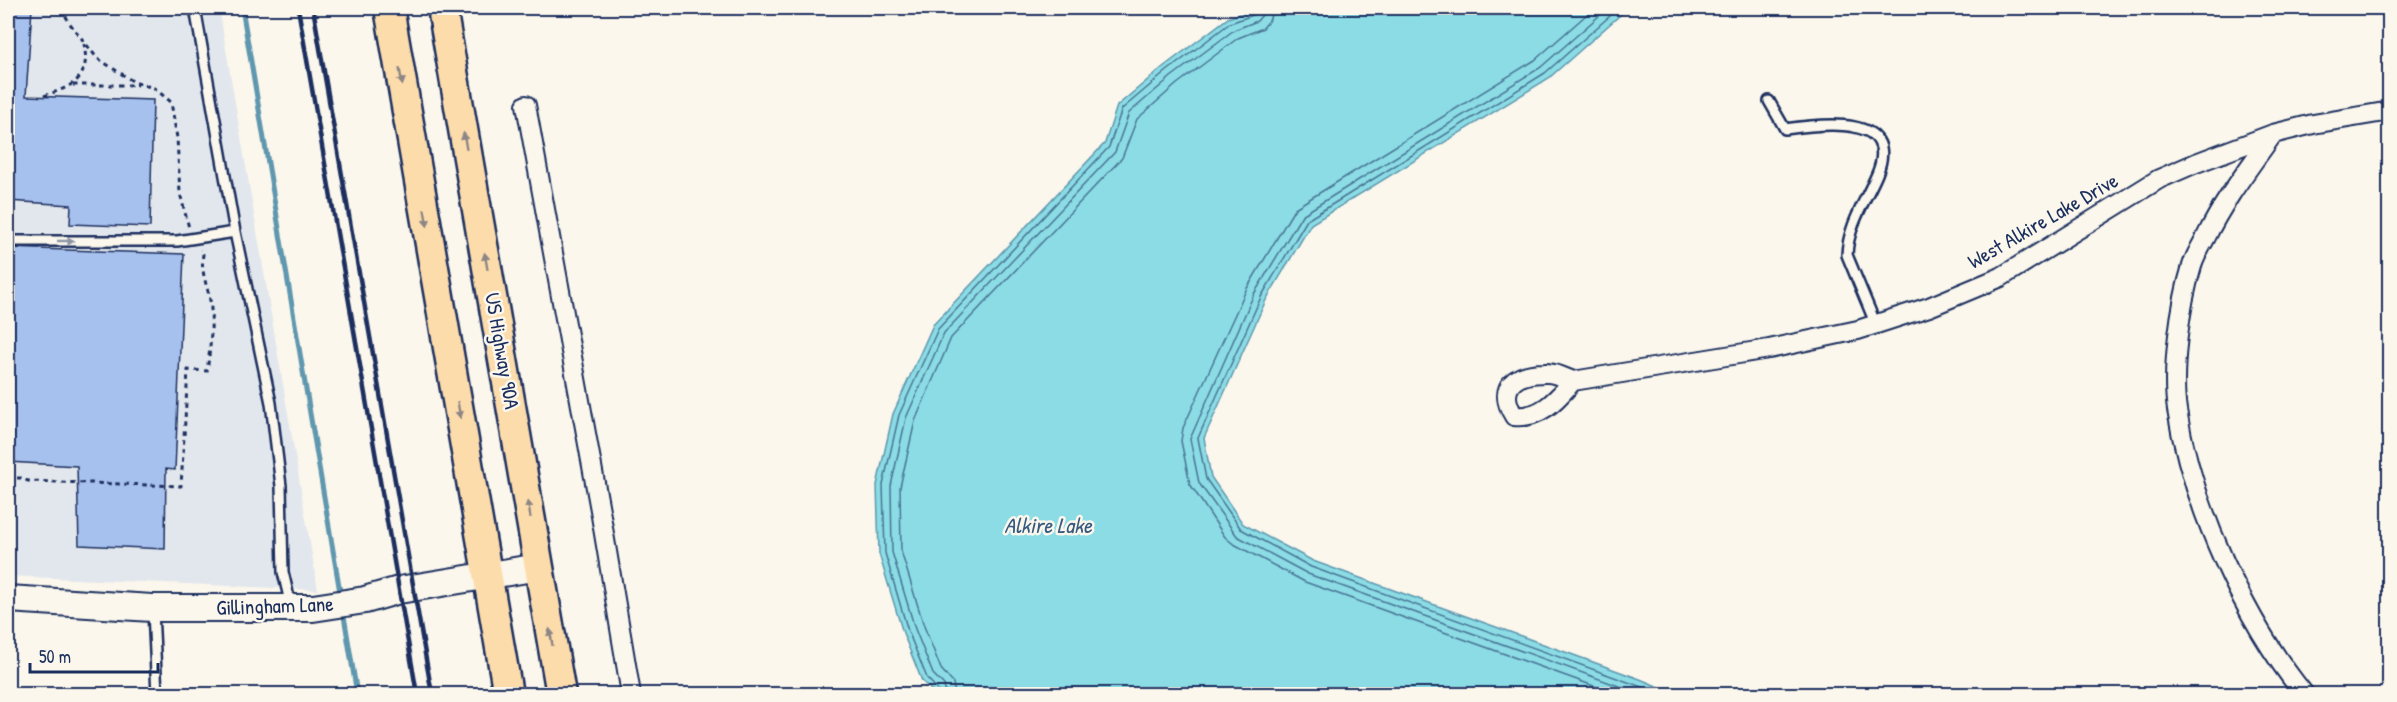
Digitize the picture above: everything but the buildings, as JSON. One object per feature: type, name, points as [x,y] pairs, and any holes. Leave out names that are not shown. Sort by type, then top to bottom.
[{"type":"main road","points":[[389,8],[508,694]]},
{"type":"main road","name":"US Highway 90A","points":[[442,8],[561,694]]},
{"type":"street","points":[[526,105],[631,694]]},
{"type":"street","name":"West Alkire Lake Drive","points":[[1574,381],[1769,349],[1876,325],[1929,307],[2001,277],[2159,179],[2273,134],[2313,124],[2390,111]]},
{"type":"street","points":[[2273,134],[2220,207],[2192,264],[2180,313],[2177,408],[2187,457],[2213,535],[2242,597],[2283,668],[2304,694]]},
{"type":"street","name":"Gillingham Lane","points":[[8,598],[152,608],[302,608],[365,600],[399,590],[539,567]]},
{"type":"lane","points":[[195,8],[235,232],[271,403],[281,486],[282,572],[302,608]]},
{"type":"lane","points":[[1769,100],[1785,129],[1804,126],[1853,126],[1875,134],[1880,141],[1882,157],[1878,171],[1847,243],[1847,255],[1876,325]]},
{"type":"lane","points":[[8,241],[177,241],[235,232]]},
{"type":"lane","points":[[152,608],[157,694]]},
{"type":"path","points":[[8,478],[21,478],[28,481],[182,486],[188,370],[207,371],[210,350],[211,307],[201,268],[203,254],[192,238],[180,193],[177,138],[171,102],[154,88],[134,82],[97,58],[61,8]]},
{"type":"path","points":[[74,85],[84,70],[86,54],[84,41]]},
{"type":"path","points":[[44,96],[74,85],[145,86]]},
{"type":"shaded area","points":[[8,8],[219,8],[318,590],[8,576]]},
{"type":"water","name":"Alkire Lake","points":[[1257,8],[1628,8],[1549,78],[1311,224],[1266,300],[1204,438],[1211,477],[1243,524],[1313,561],[1676,694],[935,694],[922,681],[903,633],[879,554],[877,485],[893,414],[933,325],[1105,143],[1117,106],[1163,67],[1228,18]]},
{"type":"waterway","points":[[242,8],[341,598]]},
{"type":"waterway","points":[[343,610],[357,694]]},
{"type":"railway","points":[[298,8],[417,694]]},
{"type":"railway","points":[[313,8],[432,694]]}]
